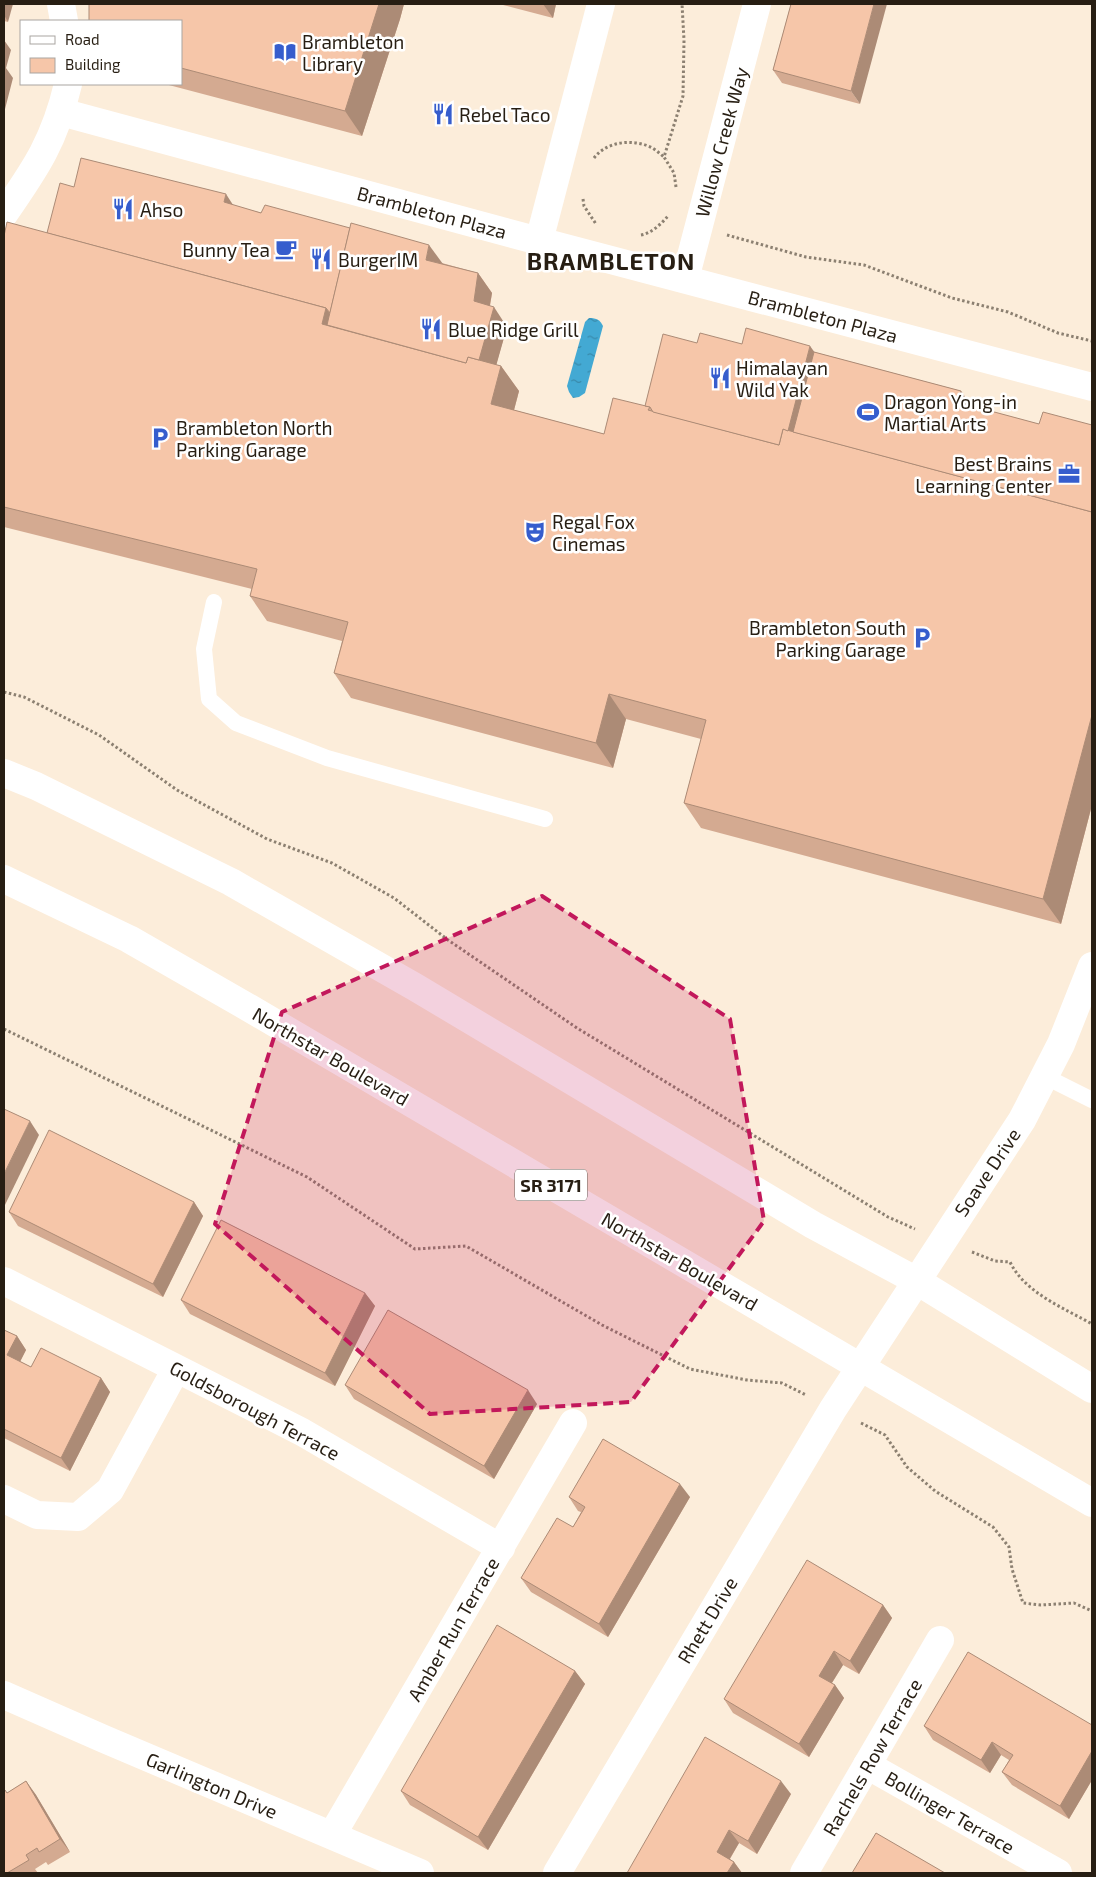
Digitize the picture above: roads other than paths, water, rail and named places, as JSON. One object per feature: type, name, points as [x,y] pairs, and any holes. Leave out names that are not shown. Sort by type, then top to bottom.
[{"type":"street","points":[[61,4],[64,20]]},
{"type":"street","points":[[538,241],[601,4]]},
{"type":"street","name":"Willow Creek Way","points":[[685,279],[757,4]]},
{"type":"street","points":[[4,214],[36,168],[47,148],[61,112],[68,85]]},
{"type":"street","name":"Brambleton Plaza","points":[[61,112],[538,241],[1092,387]]},
{"type":"street","points":[[4,774],[36,786],[231,882],[415,986],[813,1224],[917,1281],[1092,1389]]},
{"type":"street","name":"Northstar Boulevard","points":[[4,879],[129,940],[251,1009],[1092,1503]]},
{"type":"street","name":"Soave Drive","points":[[860,1367],[1022,1120],[1061,1044],[1092,970]]},
{"type":"street","name":"Goldsborough Terrace","points":[[4,1281],[302,1432],[501,1548]]},
{"type":"street","name":"Rhett Drive","points":[[557,1873],[833,1409],[860,1367]]},
{"type":"street","points":[[4,1498],[37,1515],[78,1517],[110,1490],[176,1369]]},
{"type":"street","name":"Amber Run Terrace","points":[[332,1835],[573,1423]]},
{"type":"street","name":"Rachels Row Terrace","points":[[804,1873],[940,1640]]},
{"type":"street","name":"Garlington Drive","points":[[4,1695],[420,1873]]},
{"type":"street","name":"Bollinger Terrace","points":[[867,1765],[1058,1873]]},
{"type":"lane","points":[[214,602],[204,649],[210,699],[236,723],[327,758],[545,819]]},
{"type":"lane","points":[[1044,1076],[1092,1100]]},
{"type":"water","points":[[589,318],[598,320],[603,326],[585,393],[573,398],[567,386],[585,322]]},
{"type":"place","name":"Brambleton Library","points":[[285,52]]},
{"type":"place","name":"Rebel Taco","points":[[443,114]]},
{"type":"place","name":"Ahso","points":[[123,209]]},
{"type":"place","name":"Bunny Tea","points":[[286,249]]},
{"type":"place","name":"BurgerIM","points":[[321,259]]},
{"type":"place","name":"Blue Ridge Grill","points":[[431,329]]},
{"type":"place","name":"Himalayan Wild Yak","points":[[720,378]]},
{"type":"place","name":"Dragon Yong-in Martial Arts","points":[[868,412]]},
{"type":"place","name":"Brambleton North Parking Garage","points":[[160,438]]},
{"type":"place","name":"Best Brains Learning Center","points":[[1069,474]]},
{"type":"place","name":"Regal Fox Cinemas","points":[[535,532]]},
{"type":"place","name":"Brambleton South Parking Garage","points":[[922,638]]},
{"type":"district","name":"BRAMBLETON","points":[[611,260]]}]
